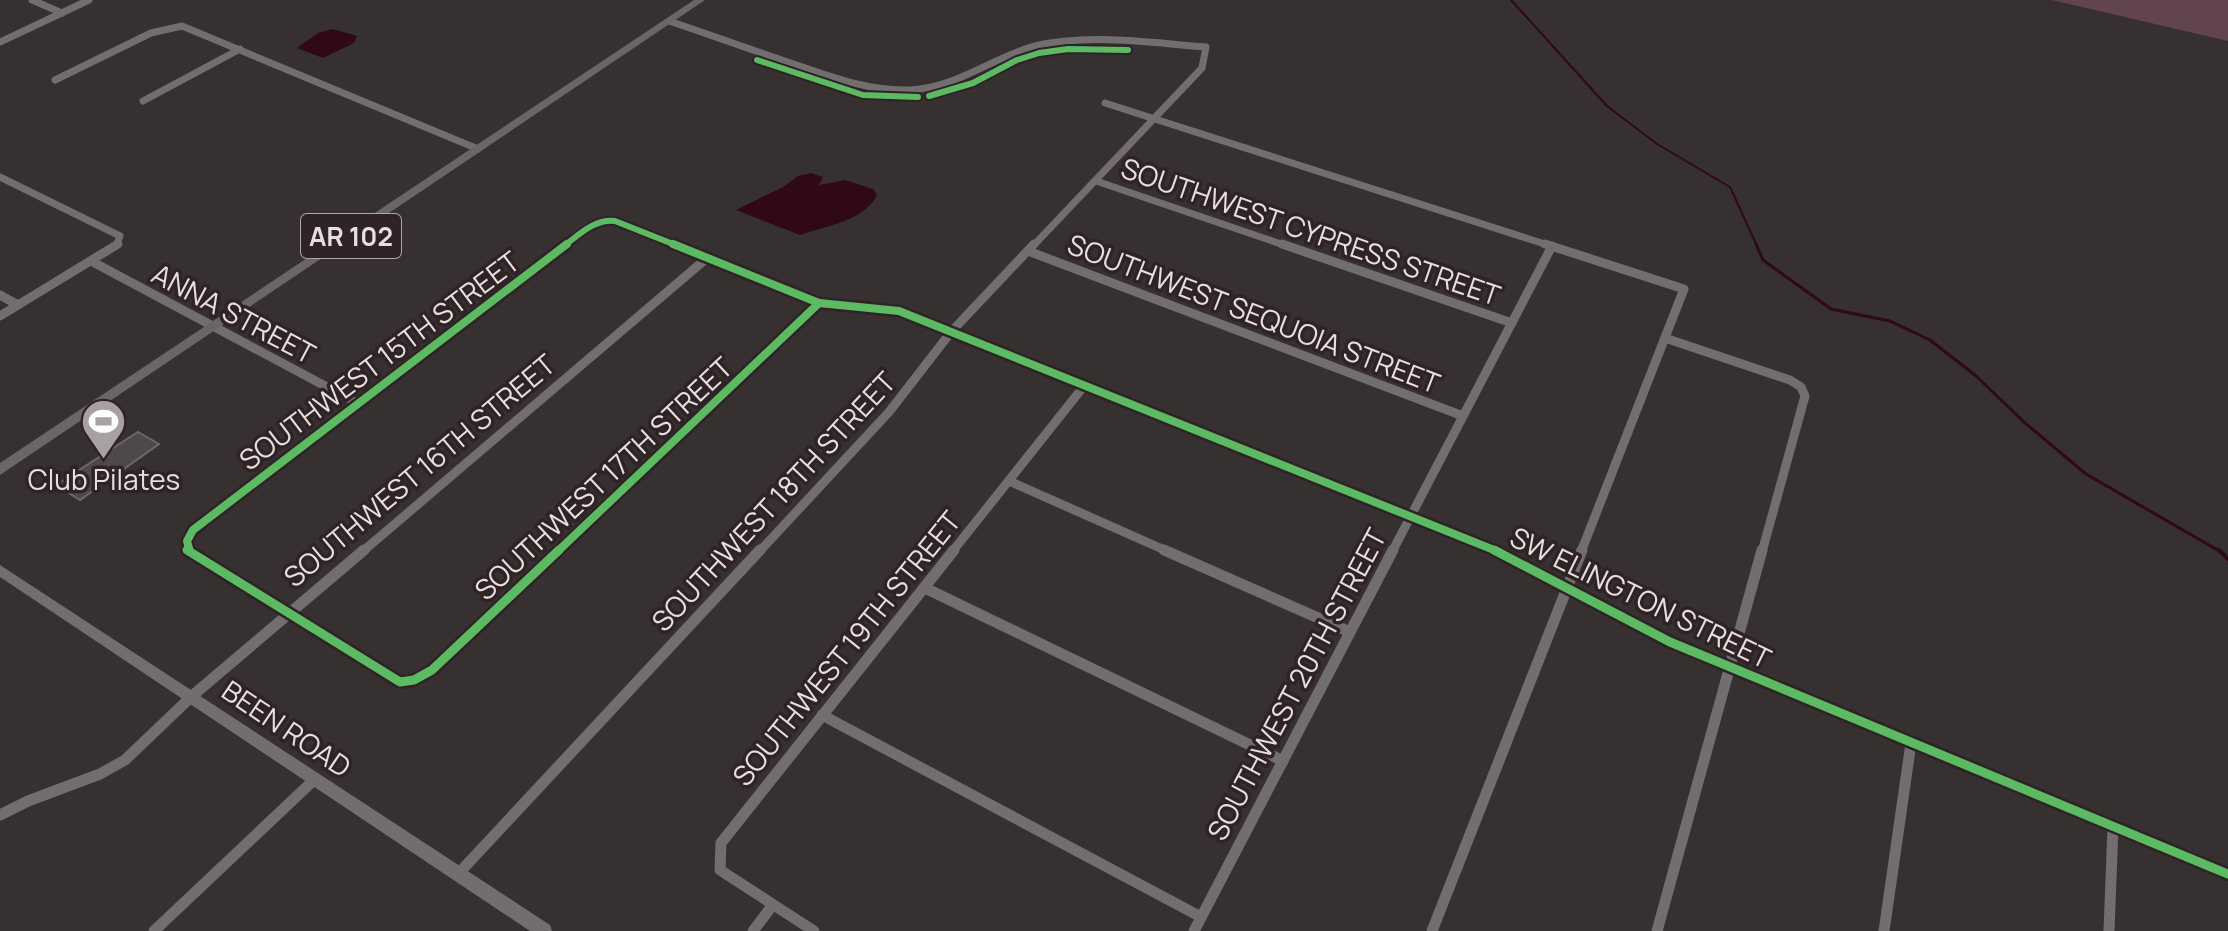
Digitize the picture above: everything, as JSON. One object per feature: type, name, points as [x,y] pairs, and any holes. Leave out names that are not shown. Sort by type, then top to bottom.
[{"type":"main road","name":"AR 102","points":[[0,470],[700,0]]},
{"type":"street","points":[[32,0],[62,13]]},
{"type":"street","points":[[0,42],[89,0]]},
{"type":"street","name":"SOUTHWEST 18TH STREET","points":[[459,873],[889,412],[914,384],[930,355],[951,332],[1202,68],[1206,47],[1092,42],[1051,44],[1024,50],[947,85],[917,90],[878,90],[855,85],[669,21]]},
{"type":"street","points":[[55,80],[151,33],[174,27],[190,27],[478,149]]},
{"type":"street","points":[[143,101],[240,49]]},
{"type":"street","points":[[1105,103],[1684,289],[1432,931]]},
{"type":"street","points":[[0,177],[120,236],[118,245],[0,316]]},
{"type":"street","name":"SOUTHWEST CYPRESS STREET","points":[[1096,181],[1512,323]]},
{"type":"street","name":"SW ELINGTON STREET","points":[[605,220],[615,221],[819,303],[899,311],[1507,555],[1670,642],[2228,874]]},
{"type":"street","name":"SOUTHWEST 15TH STREET","points":[[288,613],[187,550],[187,541],[193,530],[592,225],[605,220]]},
{"type":"street","name":"SOUTHWEST 20TH STREET","points":[[1194,931],[1552,246]]},
{"type":"street","name":"SOUTHWEST SEQUOIA STREET","points":[[1028,251],[1463,416]]},
{"type":"street","name":"SOUTHWEST 16TH STREET","points":[[0,815],[23,800],[92,778],[116,766],[288,613],[707,258]]},
{"type":"street","name":"ANNA STREET","points":[[91,261],[357,403]]},
{"type":"street","points":[[0,295],[18,305]]},
{"type":"street","name":"SOUTHWEST 17TH STREET","points":[[288,613],[400,682],[414,680],[432,670],[819,303]]},
{"type":"street","points":[[1657,931],[1805,396],[1801,387],[1790,380],[1665,338]]},
{"type":"street","name":"SOUTHWEST 19TH STREET","points":[[772,906],[720,870],[721,843],[1084,386]]},
{"type":"street","points":[[1009,481],[1350,632]]},
{"type":"street","name":"BEEN ROAD","points":[[0,570],[544,931]]},
{"type":"street","points":[[925,588],[1283,761]]},
{"type":"street","points":[[822,715],[1201,917]]},
{"type":"street","points":[[1884,931],[1911,743]]},
{"type":"street","points":[[154,931],[315,779]]},
{"type":"street","points":[[2109,931],[2113,827]]},
{"type":"street","points":[[753,931],[772,906],[814,931]]},
{"type":"shaded area","points":[[2052,0],[2228,0],[2228,41]]},
{"type":"shaded area","points":[[333,29],[357,36],[354,43],[323,58],[297,48],[318,33]]},
{"type":"shaded area","points":[[811,173],[823,177],[819,185],[845,180],[873,189],[877,195],[854,217],[800,235],[736,210],[783,187],[798,176]]},
{"type":"building","points":[[138,432],[159,444],[80,500],[56,485]]},
{"type":"waterway","points":[[1511,0],[1607,106],[1657,144],[1730,187],[1757,246]]},
{"type":"waterway","points":[[1756,244],[1763,260],[1831,309],[1890,321],[1930,340],[1975,375],[2024,422],[2086,474],[2221,552]]},
{"type":"waterway","points":[[2221,552],[2228,559]]},
{"type":"cycle path","points":[[929,96],[973,83],[1017,60],[1039,53],[1068,49],[1128,50]]},
{"type":"cycle path","points":[[757,60],[863,95],[918,97]]},
{"type":"cycle path","points":[[819,303],[432,670],[414,680],[400,682],[187,550],[187,541],[193,530],[592,225],[605,220],[615,221],[819,303],[899,311],[1507,555],[1670,642],[2228,874]]},
{"type":"place","name":"Club Pilates","points":[[104,461]]}]
